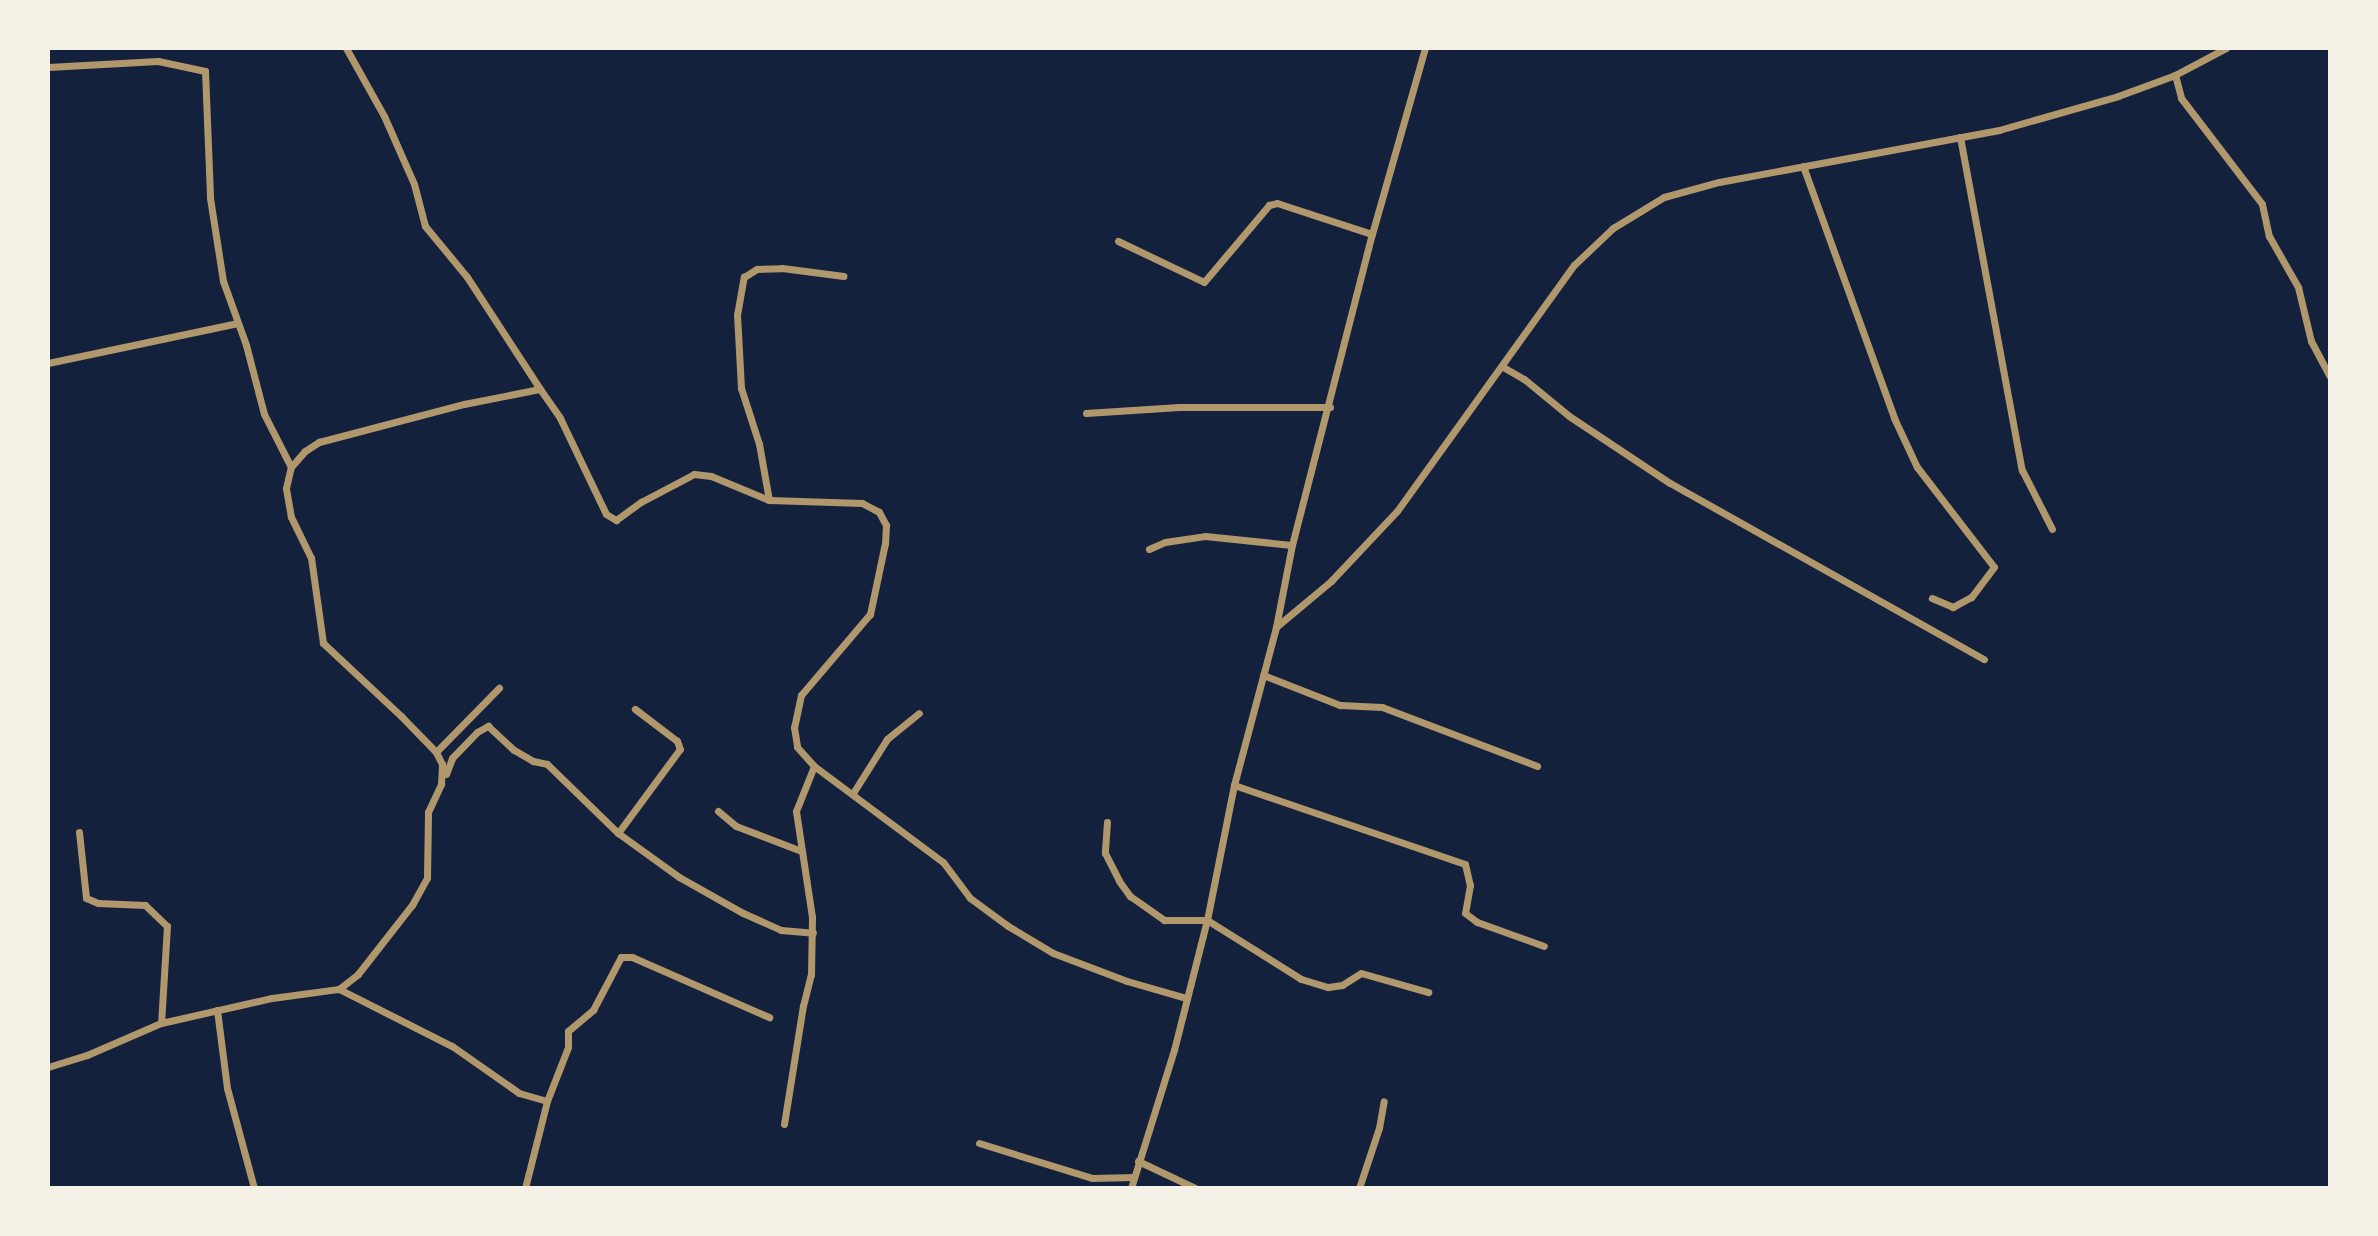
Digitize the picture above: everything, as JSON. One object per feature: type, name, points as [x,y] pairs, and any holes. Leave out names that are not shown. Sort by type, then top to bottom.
[{"type":"street","points":[[346,48],[384,116],[408,170],[425,226],[467,277],[560,418],[606,514],[616,520],[641,502],[694,474],[711,476],[769,500],[862,503],[879,512],[886,525],[870,614],[801,695],[794,727],[797,747],[814,766],[943,862],[970,898],[1008,926],[1053,953],[1127,981],[1186,998]]},
{"type":"street","points":[[1131,1188],[1174,1050],[1207,920],[1234,785],[1276,627],[1292,545],[1330,407],[1372,234],[1425,48]]},
{"type":"street","points":[[1276,627],[1331,581],[1397,511],[1574,265],[1613,228],[1664,197],[1803,166],[1960,137],[2118,96],[2175,75],[2226,48]]},
{"type":"street","points":[[48,67],[158,61],[205,71],[210,198],[223,281],[264,414],[291,467]]},
{"type":"street","points":[[2175,75],[2181,98],[2262,204],[2269,236],[2298,287],[2311,341],[2330,376]]},
{"type":"street","points":[[1960,137],[2022,470],[2052,529]]},
{"type":"street","points":[[1803,166],[1838,269],[1912,455],[1994,567],[1971,597],[1953,607],[1932,598]]},
{"type":"street","points":[[1118,241],[1204,282],[1269,205],[1277,203],[1372,234]]},
{"type":"street","points":[[769,500],[759,444],[741,388],[737,315],[744,277],[757,269],[782,268],[843,276]]},
{"type":"street","points":[[48,363],[238,323]]},
{"type":"street","points":[[1503,367],[1524,379],[1569,416],[1670,483],[1984,659]]},
{"type":"street","points":[[441,784],[443,770],[436,752],[323,643],[311,558],[291,517],[286,488],[291,467],[305,451],[319,442],[449,408],[540,389]]},
{"type":"street","points":[[1086,413],[1179,407],[1330,407]]},
{"type":"street","points":[[1149,549],[1165,542],[1205,536],[1292,545]]},
{"type":"street","points":[[1263,675],[1340,705],[1382,707],[1537,766]]},
{"type":"street","points":[[436,752],[499,688]]},
{"type":"street","points":[[618,833],[680,749],[677,741],[635,709]]},
{"type":"street","points":[[853,793],[887,739],[919,713]]},
{"type":"street","points":[[48,1067],[87,1055],[161,1023],[285,995],[339,989],[358,974],[412,905],[427,878],[428,812],[452,758],[477,732],[488,726],[514,750],[554,770],[618,833],[679,877],[743,913],[781,930],[813,933]]},
{"type":"street","points":[[784,1124],[811,975],[813,933],[796,811],[814,766]]},
{"type":"street","points":[[1234,785],[1465,864],[1470,885],[1465,913],[1477,922],[1544,946]]},
{"type":"street","points":[[718,811],[748,831],[801,851]]},
{"type":"street","points":[[1107,822],[1105,853],[1130,896],[1164,920],[1207,920],[1301,979],[1328,987],[1342,985],[1361,973],[1428,992]]},
{"type":"street","points":[[79,832],[86,898],[98,903],[145,905],[167,926],[161,1023]]},
{"type":"street","points":[[525,1188],[547,1101],[568,1047],[568,1031],[593,1010],[621,957],[632,957],[769,1017]]},
{"type":"street","points":[[339,989],[452,1046],[519,1093],[547,1101]]},
{"type":"street","points":[[217,1010],[227,1088],[254,1188]]},
{"type":"street","points":[[1359,1188],[1379,1128],[1384,1101]]},
{"type":"street","points":[[979,1143],[1092,1178],[1134,1177]]},
{"type":"street","points":[[1138,1161],[1195,1188]]}]
